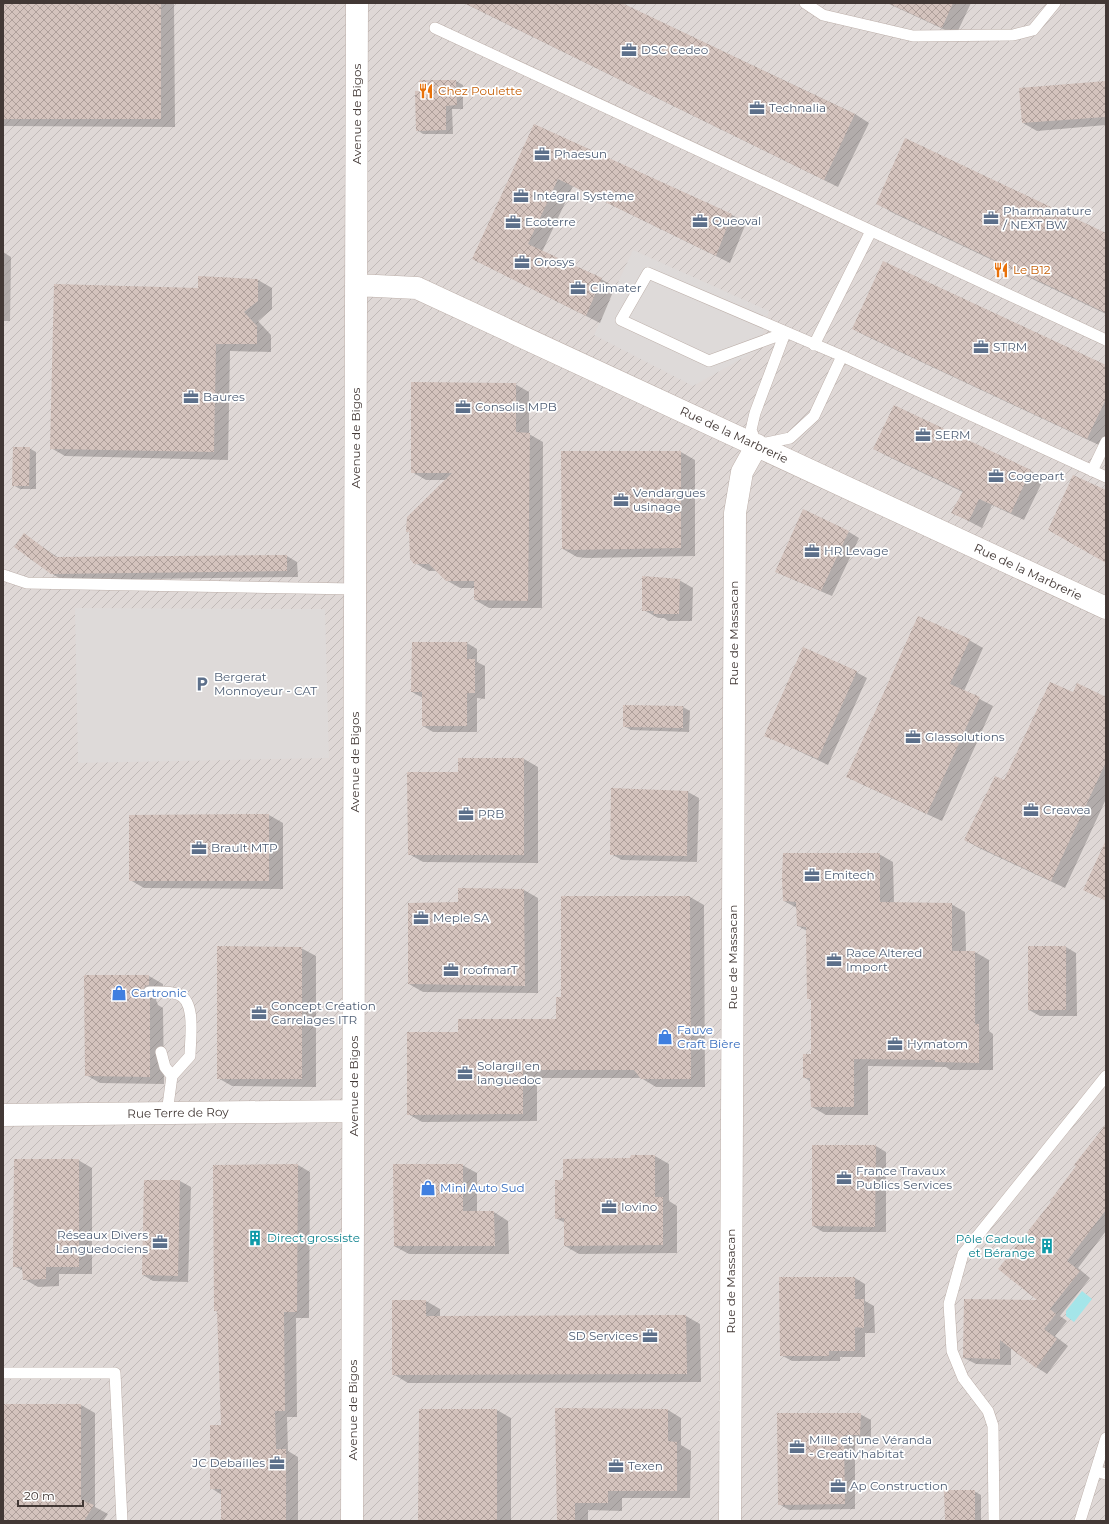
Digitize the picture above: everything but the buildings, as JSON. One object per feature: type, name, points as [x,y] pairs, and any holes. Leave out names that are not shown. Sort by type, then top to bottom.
[{"type":"street","name":"Avenue de Bigos","points":[[352,1521],[357,3]]},
{"type":"street","name":"Rue de la Marbrerie","points":[[356,285],[417,288],[1106,608]]},
{"type":"street","name":"Rue de Massacan","points":[[730,1521],[735,513],[742,472],[757,445]]},
{"type":"street","name":"Rue Terre de Roy","points":[[3,1115],[353,1111]]},
{"type":"lane","points":[[805,3],[823,15],[913,36],[1013,35],[1033,30],[1055,3]]},
{"type":"lane","points":[[434,28],[1106,340]]},
{"type":"lane","points":[[814,345],[871,231]]},
{"type":"lane","points":[[785,333],[709,361],[621,320],[648,273],[785,333],[842,356],[1106,477]]},
{"type":"lane","points":[[785,333],[750,430],[757,445],[790,438],[814,416],[842,356]]},
{"type":"lane","points":[[1092,471],[1106,442]]},
{"type":"lane","points":[[3,574],[27,583],[355,589]]},
{"type":"lane","points":[[150,992],[178,994],[187,999],[190,1010],[190,1056],[172,1076],[167,1113]]},
{"type":"lane","points":[[161,1052],[165,1067],[172,1076]]},
{"type":"lane","points":[[994,1521],[993,1426],[988,1411],[963,1378],[952,1351],[949,1304],[963,1254],[1106,1076]]},
{"type":"lane","points":[[3,1373],[115,1373],[122,1521]]},
{"type":"lane","points":[[1080,1521],[1101,1472],[1106,1438]]},
{"type":"shaded area","points":[[3,3],[1106,3],[1106,1521],[3,1521]]},
{"type":"shaded area","points":[[633,250],[769,311],[759,349],[693,386],[594,335]]},
{"type":"shaded area","name":"Bergerat Monnoyeur - CAT","points":[[75,608],[325,609],[329,758],[78,763]]},
{"type":"water","points":[[1082,1291],[1092,1299],[1074,1322],[1066,1316],[1066,1311]]},
{"type":"place","name":"DSC Cedeo","points":[[629,50]]},
{"type":"place","name":"Chez Poulette","points":[[426,91]]},
{"type":"place","name":"Technalia","points":[[757,108]]},
{"type":"place","name":"Phaesun","points":[[542,154]]},
{"type":"place","name":"Intégral Système","points":[[521,196]]},
{"type":"place","name":"Pharmanature / NEXT BW","points":[[991,218]]},
{"type":"place","name":"Queoval","points":[[700,221]]},
{"type":"place","name":"Ecoterre","points":[[513,222]]},
{"type":"place","name":"Orosys","points":[[522,262]]},
{"type":"place","name":"Le B12","points":[[1001,270]]},
{"type":"place","name":"Climater","points":[[578,288]]},
{"type":"place","name":"STRM","points":[[981,347]]},
{"type":"place","name":"Baures","points":[[191,397]]},
{"type":"place","name":"Consolis MPB","points":[[463,407]]},
{"type":"place","name":"SERM","points":[[923,435]]},
{"type":"place","name":"Cogepart","points":[[996,476]]},
{"type":"place","name":"Vendargues usinage","points":[[621,500]]},
{"type":"place","name":"HR Levage","points":[[812,551]]},
{"type":"place","name":"Bergerat Monnoyeur - CAT","points":[[202,684]]},
{"type":"place","name":"Glassolutions","points":[[913,737]]},
{"type":"place","name":"Creavea","points":[[1031,810]]},
{"type":"place","name":"PRB","points":[[466,814]]},
{"type":"place","name":"Brault MTP","points":[[199,848]]},
{"type":"place","name":"Emitech","points":[[812,875]]},
{"type":"place","name":"Meple SA","points":[[421,918]]},
{"type":"place","name":"Race Altered Import","points":[[834,960]]},
{"type":"place","name":"roofmarT","points":[[451,970]]},
{"type":"place","name":"Cartronic","points":[[119,993]]},
{"type":"place","name":"Concept Création Carrelages ITR","points":[[259,1013]]},
{"type":"place","name":"Fauve Craft Bière","points":[[665,1037]]},
{"type":"place","name":"Hymatom","points":[[895,1044]]},
{"type":"place","name":"Solargil en languedoc","points":[[465,1073]]},
{"type":"place","name":"France Travaux Publics Services","points":[[844,1178]]},
{"type":"place","name":"Mini Auto Sud","points":[[428,1188]]},
{"type":"place","name":"Iovino","points":[[609,1207]]},
{"type":"place","name":"Direct grossiste","points":[[255,1238]]},
{"type":"place","name":"Réseaux Divers Languedociens","points":[[160,1242]]},
{"type":"place","name":"Pôle Cadoule et Bérange","points":[[1047,1246]]},
{"type":"place","name":"SD Services","points":[[650,1336]]},
{"type":"place","name":"Mille et une Véranda - Creativ'habitat","points":[[797,1447]]},
{"type":"place","name":"JC Debailles","points":[[277,1463]]},
{"type":"place","name":"Texen","points":[[616,1466]]},
{"type":"place","name":"Ap Construction","points":[[838,1486]]}]
